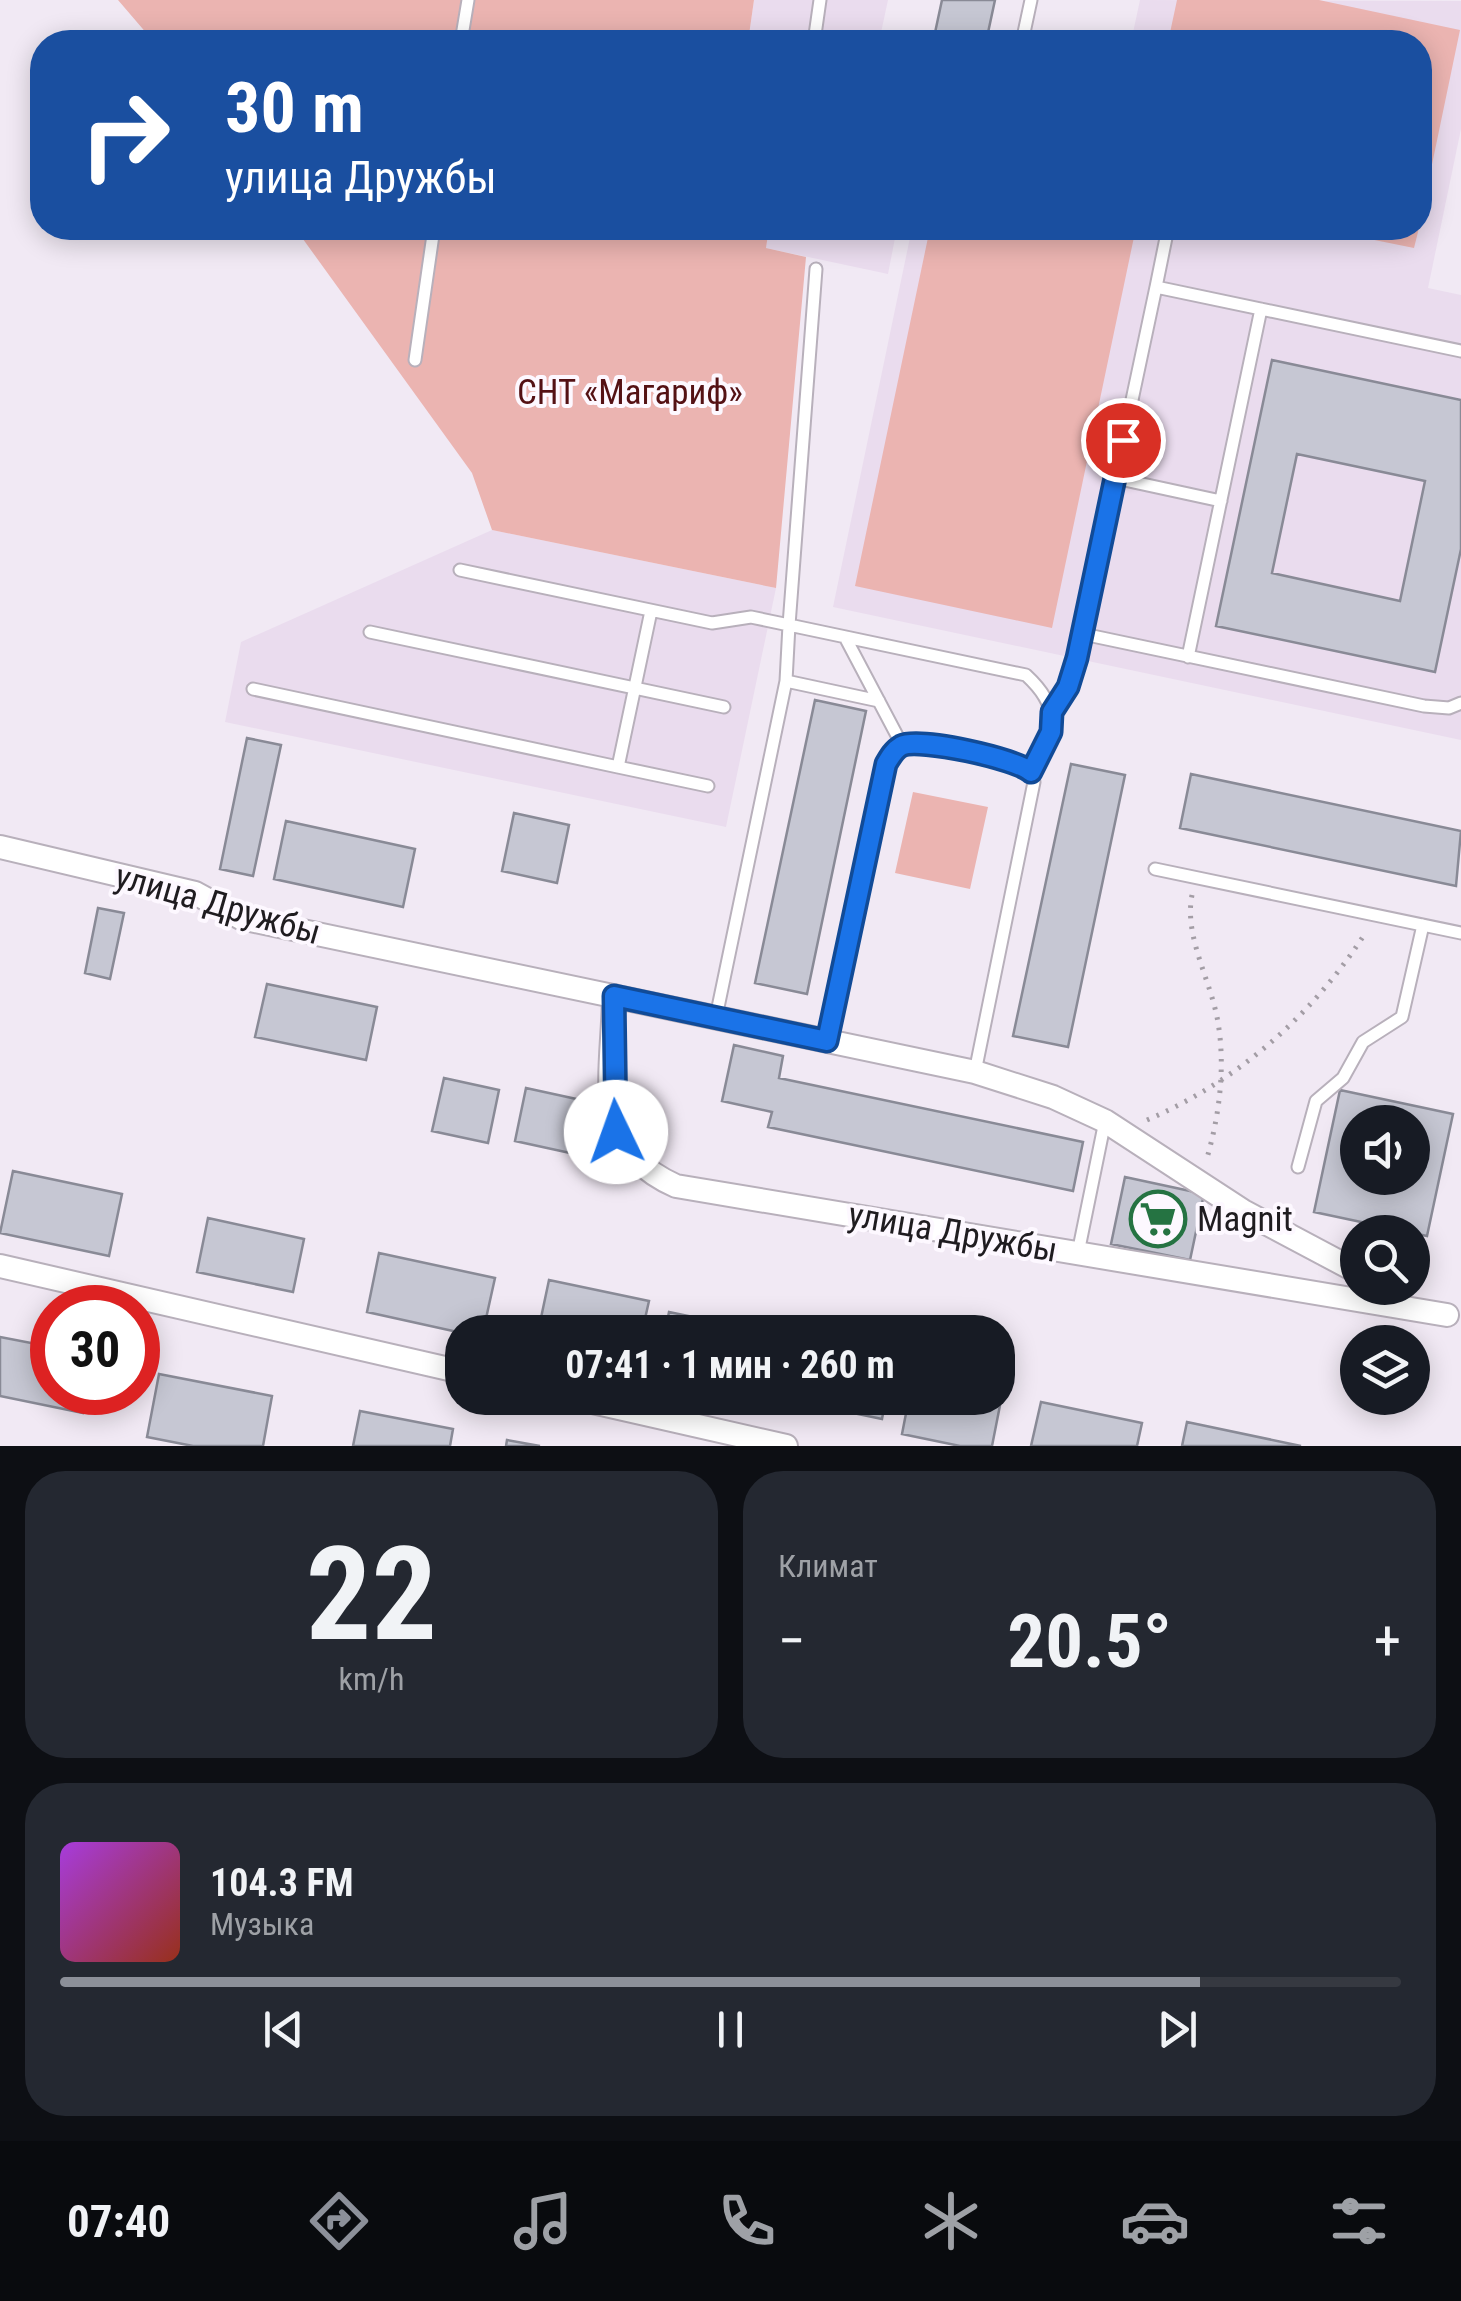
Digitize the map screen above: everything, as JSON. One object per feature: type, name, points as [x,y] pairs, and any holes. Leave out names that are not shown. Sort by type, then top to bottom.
[{"type":"street","name":"улица Дружбы","points":[[0,847],[195,894],[241,918],[974,1072],[1054,1097],[1113,1126],[1200,1184],[1340,1262]]},
{"type":"street","name":"улица Дружбы","points":[[614,996],[616,1132],[629,1156],[645,1172],[676,1186],[1454,1318]]},
{"type":"street","points":[[0,1266],[445,1368]]},
{"type":"street","name":"улица Дружбы","points":[[1426,1305],[1454,1318]]},
{"type":"street","points":[[650,1415],[786,1446]]},
{"type":"lane","points":[[463,30],[468,0]]},
{"type":"lane","points":[[816,30],[820,0]]},
{"type":"lane","points":[[1024,30],[1030,0]]},
{"type":"lane","points":[[414,360],[432,240]]},
{"type":"lane","points":[[1052,712],[1072,676],[1166,240]]},
{"type":"lane","points":[[716,1017],[786,682],[816,270]]},
{"type":"lane","points":[[1156,287],[1461,351]]},
{"type":"lane","points":[[1188,657],[1261,309]]},
{"type":"lane","points":[[1115,478],[1220,500]]},
{"type":"lane","points":[[460,570],[712,623],[746,617],[789,625],[1026,675],[1045,692],[1052,712],[1051,732],[1031,772],[1032,794],[974,1072]]},
{"type":"lane","points":[[618,767],[650,611]]},
{"type":"lane","points":[[370,632],[724,708]]},
{"type":"lane","points":[[1082,634],[1424,706],[1448,708],[1461,703]]},
{"type":"lane","points":[[845,637],[902,745]]},
{"type":"lane","points":[[786,682],[879,701]]},
{"type":"lane","points":[[252,689],[708,786]]},
{"type":"lane","points":[[827,1041],[886,764],[902,745],[917,742],[1010,761],[1031,772]]},
{"type":"lane","points":[[1156,868],[1461,933]]},
{"type":"lane","points":[[1298,1167],[1316,1101],[1343,1078],[1364,1042],[1402,1017],[1423,925]]},
{"type":"lane","points":[[1078,1253],[1113,1126]]},
{"type":"path","points":[[1196,877],[1190,928],[1205,964],[1218,1021],[1221,1081],[1214,1132],[1200,1184]]},
{"type":"path","points":[[1113,1126],[1221,1081],[1309,1008],[1378,915]]},
{"type":"shaded area","points":[[754,0],[888,0],[882,30],[750,30]]},
{"type":"shaded area","points":[[1140,0],[1461,1],[1461,129],[1428,288],[1461,295],[1461,740],[833,607],[909,240],[1432,240],[1432,30],[1134,30]]},
{"type":"shaded area","points":[[767,240],[895,240],[888,274],[766,248]]},
{"type":"shaded area","points":[[492,530],[776,588],[726,827],[225,722],[241,642]]},
{"type":"green space","points":[[118,0],[754,0],[750,30],[144,30]]},
{"type":"green space","points":[[1177,0],[1319,0],[1460,30],[1432,164],[1432,30],[1171,30]]},
{"type":"green space","name":"СНТ «Магариф»","points":[[304,240],[767,240],[766,248],[806,257],[776,588],[492,530],[472,473]]},
{"type":"green space","points":[[927,240],[1133,240],[1052,628],[855,586]]},
{"type":"green space","points":[[1374,240],[1416,240],[1414,248]]},
{"type":"green space","points":[[913,792],[988,807],[970,889],[895,873]]},
{"type":"building","points":[[942,0],[995,0],[989,30],[936,30]]},
{"type":"building","points":[[1272,360],[1461,400],[1461,549],[1435,672],[1216,626]],"holes":[[[1297,454],[1425,481],[1400,601],[1272,573]]]},
{"type":"building","points":[[815,700],[866,711],[807,994],[755,983]]},
{"type":"building","points":[[247,738],[281,745],[253,876],[220,869]]},
{"type":"building","points":[[1071,764],[1125,775],[1068,1047],[1013,1036]]},
{"type":"building","points":[[1191,774],[1461,831],[1456,886],[1180,828]]},
{"type":"building","points":[[514,813],[569,825],[557,883],[502,871]]},
{"type":"building","points":[[286,821],[415,849],[403,907],[274,879]]},
{"type":"building","points":[[98,908],[124,913],[110,979],[85,973]]},
{"type":"building","points":[[267,984],[377,1007],[366,1060],[255,1037]]},
{"type":"building","points":[[734,1045],[783,1056],[779,1078],[1083,1142],[1073,1191],[768,1127],[772,1112],[722,1101]]},
{"type":"building","points":[[444,1078],[499,1090],[488,1143],[432,1131]]},
{"type":"building","points":[[526,1088],[581,1100],[570,1153],[515,1141]]},
{"type":"building","points":[[1340,1090],[1411,1105],[1340,1105],[1340,1195],[1430,1195],[1430,1109],[1453,1114],[1430,1222],[1430,1215],[1340,1218],[1314,1212]]},
{"type":"building","points":[[13,1171],[122,1194],[109,1256],[0,1233]]},
{"type":"building","points":[[1125,1177],[1204,1194],[1190,1260],[1111,1244]]},
{"type":"building","points":[[208,1218],[304,1239],[293,1292],[197,1272]]},
{"type":"building","points":[[379,1253],[495,1278],[487,1315],[445,1315],[445,1329],[367,1312]]},
{"type":"building","points":[[549,1280],[649,1301],[646,1315],[542,1315]]},
{"type":"building","points":[[0,1337],[30,1343],[30,1402],[0,1396]]},
{"type":"building","points":[[160,1374],[272,1396],[263,1446],[193,1446],[147,1437],[151,1415],[160,1415]]},
{"type":"building","points":[[1041,1402],[1142,1423],[1137,1446],[1031,1446]]},
{"type":"building","points":[[360,1411],[453,1429],[450,1446],[353,1446]]},
{"type":"building","points":[[906,1415],[998,1415],[992,1446],[960,1446],[902,1434]]},
{"type":"building","points":[[1187,1422],[1301,1446],[1182,1446]]},
{"type":"building","points":[[507,1440],[540,1446],[506,1446]]},
{"type":"place","name":"Magnit","points":[[1158,1219]]},
{"type":"route","points":[[616,1132],[612,1099],[614,996],[827,1041],[886,764],[892,753],[902,745],[917,742],[1010,761],[1031,772],[1051,732],[1052,712],[1068,687],[1077,658],[1123,440]]}]
